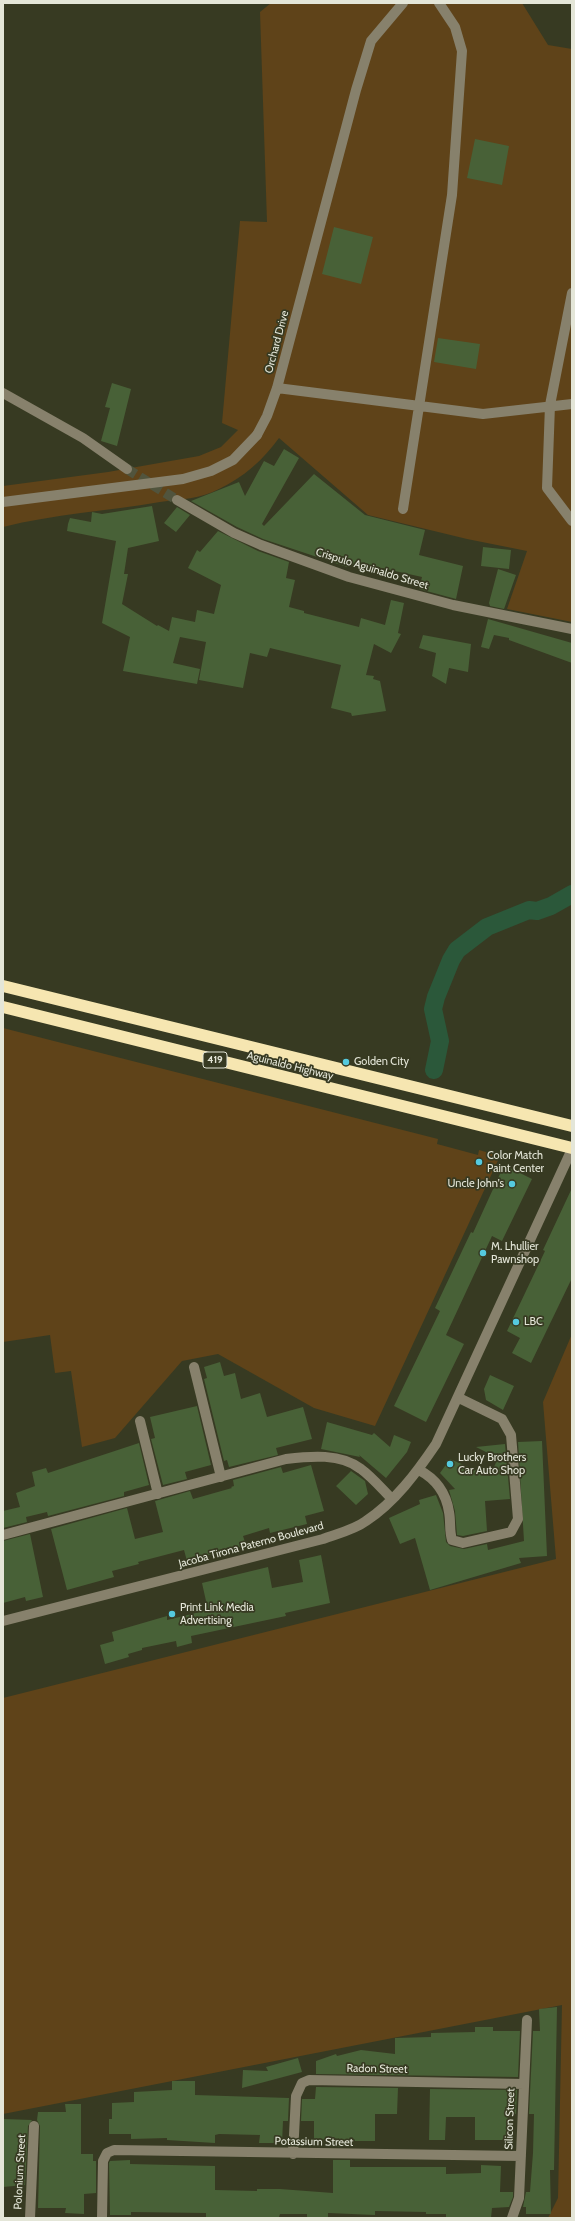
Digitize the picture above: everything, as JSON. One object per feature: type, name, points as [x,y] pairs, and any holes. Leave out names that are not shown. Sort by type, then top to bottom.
[{"type":"highway","name":"Aguinaldo Highway","points":[[3,986],[572,1126]]},
{"type":"highway","name":"Aguinaldo Highway","points":[[3,1007],[572,1148]]},
{"type":"street","name":"Orchard Drive","points":[[3,502],[183,479],[211,471],[233,460],[257,434],[267,416],[277,388],[356,90],[371,41],[403,3]]},
{"type":"street","points":[[403,509],[452,195],[462,51],[455,27],[439,3]]},
{"type":"street","points":[[572,293],[550,406],[547,488],[572,520]]},
{"type":"street","points":[[277,388],[483,414],[572,404]]},
{"type":"street","points":[[3,393],[83,438],[127,469]]},
{"type":"street","name":"Crispulo Aguinaldo Street","points":[[177,500],[234,533],[261,545],[349,577],[453,605],[572,630]]},
{"type":"street","name":"Jacoba Tirona Paterno Boulevard","points":[[3,1621],[323,1539],[365,1522],[392,1499],[419,1470],[436,1444],[459,1398],[572,1148]]},
{"type":"street","points":[[194,1367],[221,1477]]},
{"type":"street","points":[[419,1470],[434,1480],[443,1492],[449,1512],[449,1529],[452,1540],[462,1543],[511,1532],[518,1519],[512,1435],[502,1419],[459,1398]]},
{"type":"street","points":[[140,1421],[158,1494]]},
{"type":"street","points":[[3,1535],[286,1459],[312,1456],[345,1460],[360,1468],[392,1499]]},
{"type":"street","name":"Silicon Street","points":[[512,2218],[519,2198],[527,2020]]},
{"type":"street","name":"Radon Street","points":[[293,2154],[296,2096],[302,2082],[309,2080],[524,2084]]},
{"type":"street","name":"Polonium Street","points":[[30,2218],[34,2126]]},
{"type":"street","name":"Potassium Street","points":[[102,2218],[103,2161],[107,2153],[114,2150],[293,2154],[521,2156]]},
{"type":"shaded area","points":[[271,3],[522,3],[548,45],[572,49],[572,622],[507,609],[527,551],[467,539],[368,515],[279,438],[260,461],[245,473],[228,484],[205,495],[61,516],[3,527],[3,486],[108,472],[199,456],[221,447],[238,430],[222,423],[240,221],[267,222],[260,12]]},
{"type":"shaded area","points":[[3,1028],[438,1139],[437,1144],[478,1155],[479,1150],[500,1156],[375,1426],[314,1408],[218,1354],[182,1361],[115,1438],[82,1447],[71,1371],[55,1373],[50,1335],[3,1342]]},
{"type":"shaded area","points":[[572,1334],[572,2218],[548,2218],[558,2198],[562,2005],[3,2114],[3,1698],[556,1559],[543,1402]]},
{"type":"building","points":[[475,139],[509,146],[502,185],[467,178]]},
{"type":"building","points":[[334,227],[373,237],[361,284],[322,274]]},
{"type":"building","points":[[438,338],[480,344],[476,369],[434,362]]},
{"type":"building","points":[[112,383],[131,389],[117,446],[101,441],[110,408],[105,407]]},
{"type":"building","points":[[284,449],[299,458],[262,524],[264,526],[314,474],[365,515],[425,530],[419,555],[463,566],[456,599],[419,589],[422,577],[377,567],[376,571],[348,565],[347,567],[263,539],[237,527],[191,501],[239,482],[245,496],[264,461],[274,466]]},
{"type":"building","points":[[152,506],[159,541],[128,548],[124,574],[128,574],[122,604],[157,626],[158,625],[169,631],[172,617],[195,622],[197,610],[214,614],[221,585],[188,568],[197,550],[200,552],[218,531],[258,551],[289,562],[286,578],[295,580],[289,607],[304,611],[304,613],[359,627],[361,618],[385,625],[391,600],[404,603],[398,633],[401,634],[391,653],[374,644],[366,675],[374,676],[373,679],[380,681],[386,711],[352,716],[351,713],[331,708],[341,665],[270,648],[267,657],[250,653],[243,688],[199,680],[206,642],[180,637],[173,663],[200,669],[197,684],[123,671],[130,637],[102,623],[116,541],[67,531],[68,524],[70,518],[91,522],[92,512],[102,514]]},
{"type":"building","points":[[177,507],[190,515],[176,532],[164,523]]},
{"type":"building","points":[[483,547],[511,550],[509,569],[481,566]]},
{"type":"building","points":[[498,569],[516,575],[504,609],[490,606],[489,603]]},
{"type":"building","points":[[488,619],[572,643],[572,663],[509,640],[509,638],[494,635],[489,649],[481,647]]},
{"type":"building","points":[[423,635],[471,644],[468,672],[449,668],[446,684],[432,676],[436,653],[419,648]]},
{"type":"building","points":[[504,1165],[532,1179],[502,1241],[492,1236],[446,1335],[464,1344],[426,1422],[394,1406],[440,1311],[435,1308],[471,1232],[473,1233]]},
{"type":"building","points":[[572,1188],[572,1278],[531,1363],[512,1353],[520,1338],[507,1331],[545,1251],[543,1250]]},
{"type":"building","points":[[220,1362],[224,1376],[235,1373],[241,1399],[260,1393],[267,1417],[303,1407],[312,1439],[276,1448],[278,1455],[229,1467],[227,1460],[224,1461],[204,1379],[207,1378],[204,1367]]},
{"type":"building","points":[[490,1375],[514,1386],[503,1410],[486,1400],[484,1389]]},
{"type":"building","points":[[197,1406],[211,1465],[185,1472],[187,1479],[163,1485],[151,1439],[155,1438],[150,1417]]},
{"type":"building","points":[[327,1422],[372,1435],[374,1433],[390,1447],[394,1435],[411,1442],[407,1452],[386,1478],[359,1455],[360,1457],[321,1449]]},
{"type":"building","points":[[542,1441],[547,1556],[519,1558],[521,1563],[430,1590],[415,1538],[400,1544],[389,1518],[420,1504],[419,1500],[436,1495],[443,1513],[446,1542],[450,1546],[464,1549],[487,1544],[488,1550],[524,1541],[518,1442]]},
{"type":"building","points":[[139,1443],[149,1485],[124,1492],[124,1496],[48,1516],[47,1512],[26,1517],[27,1522],[3,1528],[3,1511],[20,1507],[16,1493],[35,1486],[32,1472],[46,1468],[48,1473]]},
{"type":"building","points":[[505,1444],[510,1499],[485,1501],[487,1531],[463,1536],[457,1535],[455,1511],[449,1490],[455,1489],[440,1473],[450,1459],[490,1476],[498,1458],[476,1447]]},
{"type":"building","points":[[311,1465],[324,1511],[305,1516],[307,1524],[270,1533],[269,1528],[243,1536],[246,1545],[224,1553],[223,1551],[187,1561],[184,1550],[138,1562],[139,1564],[112,1571],[114,1577],[67,1590],[51,1529],[127,1508],[135,1539],[163,1532],[155,1501],[190,1491],[193,1499],[232,1488],[231,1487],[234,1486],[233,1480],[281,1467],[283,1473]]},
{"type":"building","points":[[351,1471],[365,1481],[368,1494],[356,1505],[336,1486]]},
{"type":"building","points":[[30,1534],[43,1597],[26,1601],[25,1597],[3,1603],[3,1541]]},
{"type":"building","points":[[321,1555],[330,1603],[285,1613],[286,1616],[191,1636],[192,1643],[177,1647],[176,1641],[142,1648],[142,1650],[128,1654],[129,1657],[105,1664],[100,1645],[114,1641],[112,1632],[167,1616],[167,1620],[208,1610],[202,1583],[268,1567],[272,1588],[303,1582],[299,1560]]},
{"type":"building","points":[[557,2007],[554,2170],[550,2170],[551,2214],[526,2214],[526,2207],[523,2207],[526,2192],[530,2192],[533,2153],[534,2114],[529,2114],[533,2031],[540,2031],[539,2009]]},
{"type":"building","points":[[475,2027],[493,2027],[493,2031],[520,2031],[518,2077],[316,2074],[316,2061],[336,2054],[337,2056],[361,2050],[395,2054],[395,2038],[431,2037],[431,2033],[475,2032]]},
{"type":"building","points":[[298,2058],[302,2072],[242,2088],[243,2070],[268,2071],[266,2067]]},
{"type":"building","points":[[172,2081],[195,2081],[195,2095],[289,2098],[288,2121],[283,2121],[282,2143],[259,2143],[260,2135],[219,2134],[215,2135],[215,2143],[167,2140],[167,2138],[131,2139],[131,2134],[109,2134],[109,2119],[112,2119],[112,2103],[134,2102],[134,2092],[172,2090]]},
{"type":"building","points":[[316,2087],[398,2088],[397,2114],[375,2114],[375,2141],[350,2141],[350,2147],[333,2147],[333,2140],[314,2139],[314,2121],[301,2121],[302,2099],[315,2099]]},
{"type":"building","points":[[430,2089],[517,2090],[516,2114],[508,2114],[508,2140],[475,2140],[475,2117],[446,2117],[445,2140],[429,2140]]},
{"type":"building","points":[[65,2104],[81,2104],[81,2154],[93,2154],[93,2161],[96,2161],[96,2193],[84,2194],[84,2214],[65,2213],[66,2208],[38,2208],[40,2126],[37,2120],[38,2112],[66,2112]]},
{"type":"building","points":[[3,2119],[32,2120],[28,2126],[25,2185],[3,2187]]},
{"type":"building","points":[[130,2160],[130,2164],[215,2166],[215,2190],[257,2191],[257,2189],[280,2189],[333,2193],[333,2160],[350,2160],[350,2167],[446,2167],[446,2174],[481,2173],[481,2165],[501,2166],[500,2192],[513,2192],[513,2197],[509,2207],[492,2208],[491,2218],[446,2218],[446,2214],[426,2214],[426,2212],[375,2211],[375,2215],[328,2213],[328,2218],[307,2218],[307,2214],[280,2214],[279,2217],[206,2218],[206,2213],[131,2212],[131,2215],[110,2215],[109,2163],[110,2161]]},
{"type":"waterway","points":[[434,1070],[440,1041],[433,1009],[436,997],[451,960],[457,950],[487,927],[529,910],[537,911],[551,906],[572,894]]},
{"type":"tunnel","points":[[127,469],[177,500]]},
{"type":"place","name":"Golden City","points":[[346,1062]]},
{"type":"place","name":"Color Match Paint Center","points":[[479,1162]]},
{"type":"place","name":"Uncle John's","points":[[512,1184]]},
{"type":"place","name":"M. Lhullier Pawnshop","points":[[483,1253]]},
{"type":"place","name":"LBC","points":[[516,1322]]},
{"type":"place","name":"Lucky Brothers Car Auto Shop","points":[[450,1464]]},
{"type":"place","name":"Print Link Media Advertising","points":[[172,1614]]}]
